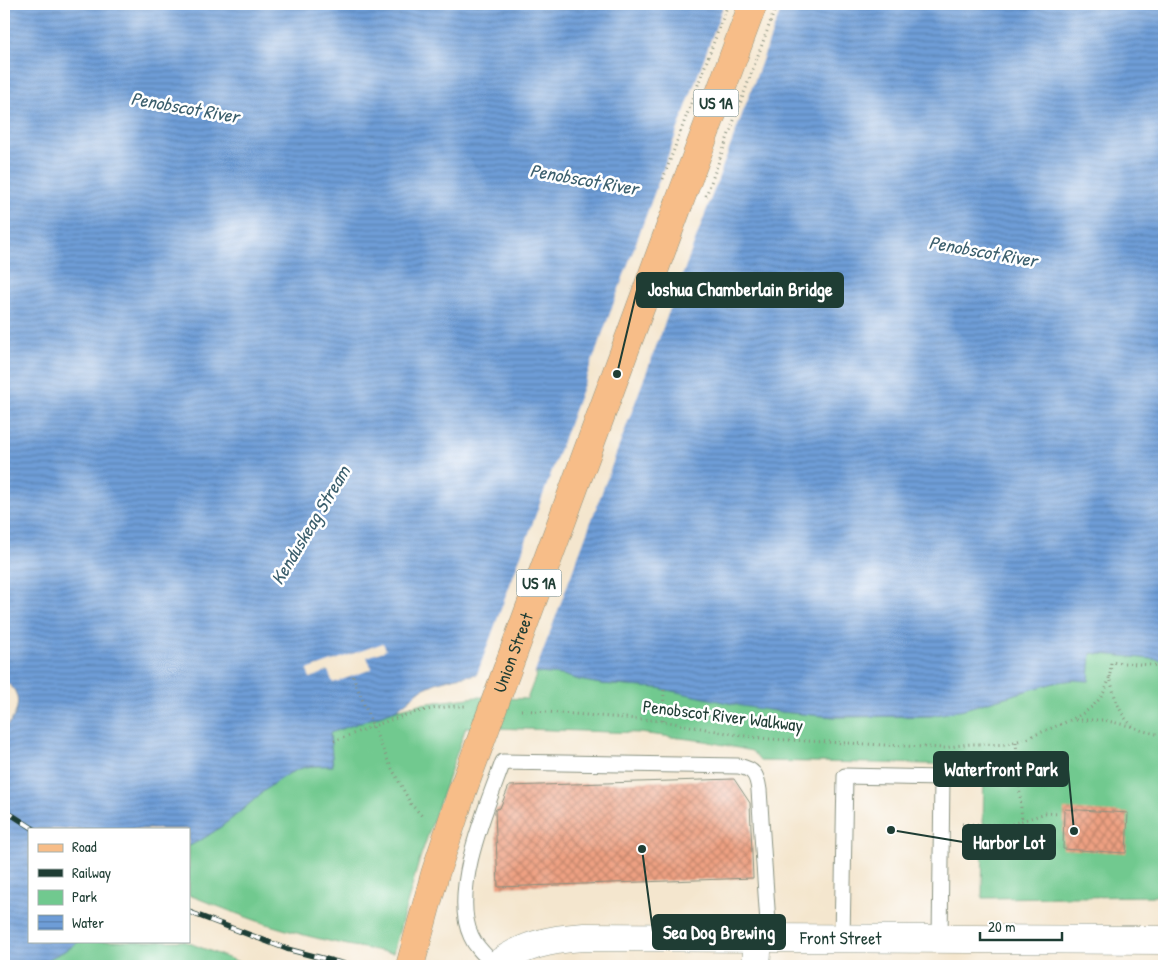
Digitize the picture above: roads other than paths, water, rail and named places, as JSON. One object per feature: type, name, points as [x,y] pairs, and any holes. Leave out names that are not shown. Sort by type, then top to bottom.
[{"type":"main road","name":"Union Street","points":[[410,966],[435,874],[462,792],[753,4]]},
{"type":"street","name":"Front Street","points":[[496,966],[527,947],[543,942],[564,938],[607,936],[1164,940]]},
{"type":"street","points":[[756,966],[764,938]]},
{"type":"lane","points":[[496,966],[472,938],[465,916],[465,904],[468,876],[476,837],[503,762],[738,766],[747,768],[754,774],[759,790],[764,938]]},
{"type":"lane","points":[[842,939],[845,776],[942,778],[940,939]]},
{"type":"water","points":[[4,4],[1164,4],[1164,660],[1091,653],[1089,681],[1057,682],[957,711],[931,716],[835,717],[782,712],[742,706],[658,688],[601,684],[563,675],[537,673],[484,673],[438,682],[422,689],[396,710],[330,733],[333,766],[306,767],[289,773],[224,824],[190,845],[190,828],[28,828],[28,942],[78,942],[35,966],[4,966],[4,729],[13,718],[18,704],[15,691],[4,681]]},
{"type":"railway","points":[[4,810],[32,828]]},
{"type":"railway","points":[[190,912],[287,949],[352,966]]},
{"type":"place","name":"Joshua Chamberlain Bridge","points":[[617,374]]},
{"type":"place","name":"Harbor Lot","points":[[891,830]]},
{"type":"place","name":"Waterfront Park","points":[[1074,831]]},
{"type":"place","name":"Sea Dog Brewing","points":[[642,849]]},
{"type":"water label","name":"Penobscot River","points":[[185,107]]},
{"type":"water label","name":"Penobscot River","points":[[584,179]]},
{"type":"water label","name":"Penobscot River","points":[[983,251]]},
{"type":"water label","name":"Kenduskeag Stream","points":[[310,525]]}]
